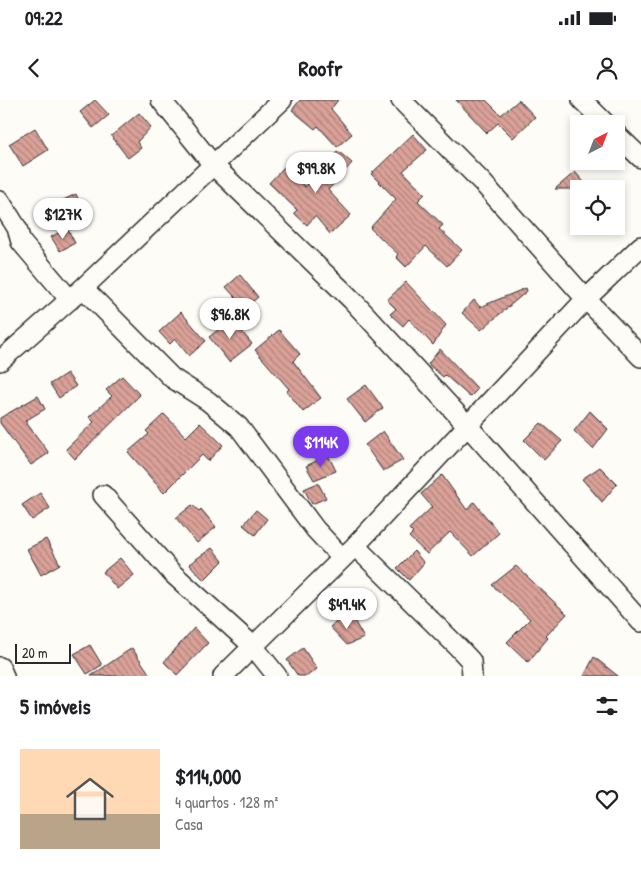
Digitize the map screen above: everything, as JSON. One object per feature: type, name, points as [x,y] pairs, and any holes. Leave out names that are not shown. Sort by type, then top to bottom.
[{"type":"street","points":[[161,100],[214,166],[352,300],[468,425],[641,622]]},
{"type":"street","points":[[0,361],[76,294],[282,100]]},
{"type":"street","points":[[401,100],[482,182],[586,299],[641,357]]},
{"type":"street","points":[[582,100],[597,115]]},
{"type":"street","points":[[625,143],[641,158]]},
{"type":"street","points":[[0,201],[17,228],[21,242],[76,294],[172,378],[208,401],[239,427],[315,529],[348,552],[457,646],[471,661],[472,676]]},
{"type":"street","points":[[223,676],[348,552],[586,299],[641,246]]},
{"type":"street","points":[[103,496],[172,573],[253,646],[277,676]]},
{"type":"street","points":[[0,667],[4,676]]},
{"type":"building","points":[[95,100],[109,115],[93,128],[80,112]]},
{"type":"building","points":[[300,100],[338,100],[331,109],[352,134],[337,147],[318,126],[315,129],[292,110]]},
{"type":"building","points":[[456,100],[486,100],[501,115],[519,100],[535,117],[513,138],[498,123],[487,133]]},
{"type":"building","points":[[139,113],[151,127],[137,142],[141,148],[128,158],[111,136]]},
{"type":"building","points":[[35,128],[48,150],[23,166],[9,144]]},
{"type":"building","points":[[413,134],[427,150],[403,171],[425,194],[418,201],[443,225],[439,229],[462,250],[447,266],[426,246],[406,267],[396,257],[398,254],[370,228],[396,199],[371,174]]},
{"type":"building","points":[[338,151],[352,163],[328,190],[351,215],[330,234],[315,216],[307,225],[294,213],[297,210],[269,183],[284,167],[305,187]]},
{"type":"building","points":[[575,172],[582,180],[570,180],[570,189],[555,189]]},
{"type":"building","points":[[76,194],[86,217],[70,224],[59,202]]},
{"type":"building","points":[[67,228],[75,243],[60,251],[51,237]]},
{"type":"building","points":[[240,275],[258,297],[245,308],[226,287]]},
{"type":"building","points":[[406,282],[446,325],[433,345],[409,319],[403,326],[390,314],[396,309],[387,300]]},
{"type":"building","points":[[526,288],[527,291],[481,330],[462,313],[474,300],[480,307]]},
{"type":"building","points":[[181,312],[206,341],[189,356],[175,339],[170,344],[159,332]]},
{"type":"building","points":[[232,319],[252,344],[229,362],[209,337]]},
{"type":"building","points":[[279,330],[300,354],[293,361],[321,398],[303,412],[287,391],[289,389],[255,350]]},
{"type":"building","points":[[440,349],[478,389],[470,397],[445,375],[443,377],[428,364]]},
{"type":"building","points":[[67,373],[76,386],[59,398],[50,384]]},
{"type":"building","points":[[122,376],[140,395],[75,459],[66,449],[94,422],[89,417],[112,396],[106,390]]},
{"type":"building","points":[[366,385],[383,408],[365,422],[347,399]]},
{"type":"building","points":[[38,396],[45,409],[25,421],[49,453],[31,465],[0,423],[0,418]]},
{"type":"building","points":[[590,411],[608,429],[593,449],[574,431]]},
{"type":"building","points":[[164,414],[186,437],[200,423],[223,445],[208,461],[202,455],[164,493],[128,452],[149,434],[146,431]]},
{"type":"building","points":[[541,423],[562,441],[544,460],[524,440]]},
{"type":"building","points":[[383,431],[403,460],[383,471],[365,445]]},
{"type":"building","points":[[328,455],[336,471],[314,480],[306,466]]},
{"type":"building","points":[[600,467],[617,484],[602,502],[582,479]]},
{"type":"building","points":[[442,475],[467,510],[474,502],[499,533],[473,556],[450,532],[427,554],[409,537],[413,533],[409,529],[432,507],[421,494]]},
{"type":"building","points":[[318,483],[326,498],[312,504],[304,489]]},
{"type":"building","points":[[40,493],[50,508],[32,520],[22,505]]},
{"type":"building","points":[[192,505],[199,511],[201,509],[216,527],[197,543],[176,518]]},
{"type":"building","points":[[256,510],[267,519],[255,535],[243,525]]},
{"type":"building","points":[[46,539],[60,564],[41,575],[27,549]]},
{"type":"building","points":[[212,548],[223,561],[204,580],[189,564]]},
{"type":"building","points":[[414,551],[424,563],[409,580],[397,568]]},
{"type":"building","points":[[120,558],[134,575],[117,589],[103,572]]},
{"type":"building","points":[[516,566],[567,614],[546,636],[548,638],[528,662],[507,642],[530,619],[492,585]]},
{"type":"building","points":[[349,612],[364,638],[347,645],[330,627]]},
{"type":"building","points":[[194,628],[208,643],[177,675],[164,662]]},
{"type":"building","points":[[90,645],[102,665],[87,674],[74,654]]},
{"type":"building","points":[[132,648],[151,676],[91,676]]},
{"type":"building","points":[[303,648],[317,669],[307,676],[298,676],[287,660]]},
{"type":"building","points":[[594,657],[618,676],[584,676]]}]
